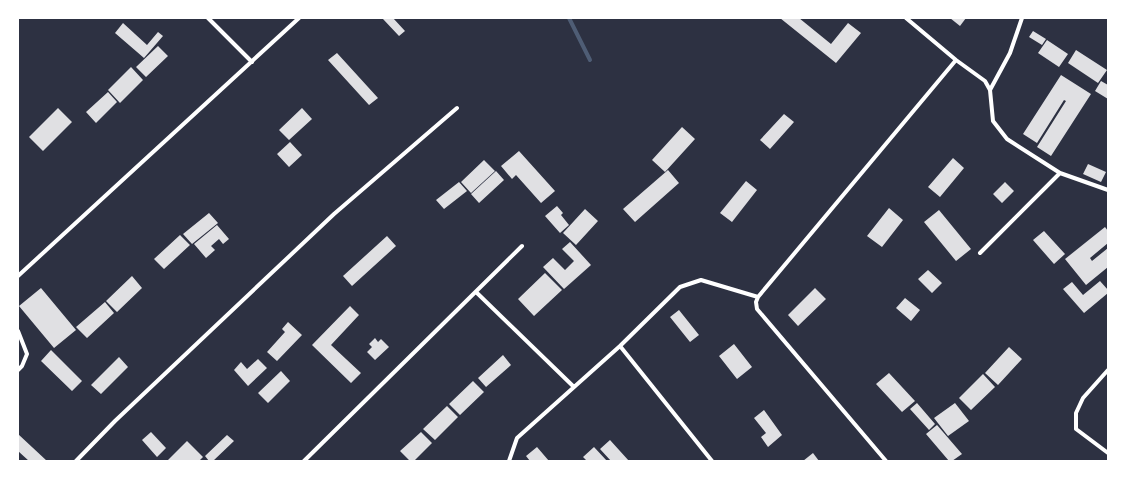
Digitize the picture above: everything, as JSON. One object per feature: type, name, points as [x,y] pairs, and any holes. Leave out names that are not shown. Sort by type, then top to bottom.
[{"type":"street","points":[[208,18],[252,62]]},
{"type":"street","points":[[18,276],[299,18]]},
{"type":"street","points":[[906,18],[956,60],[985,81],[990,90],[993,121],[1007,139],[1060,173],[1108,190]]},
{"type":"street","points":[[990,90],[1010,53],[1022,18]]},
{"type":"street","points":[[886,461],[757,309],[756,302],[758,297],[956,60]]},
{"type":"street","points":[[76,461],[115,421],[334,214],[457,108]]},
{"type":"street","points":[[980,253],[1060,173]]},
{"type":"street","points":[[304,461],[522,246]]},
{"type":"street","points":[[509,461],[517,438],[620,346],[680,287],[701,280],[758,297]]},
{"type":"street","points":[[476,292],[574,387]]},
{"type":"street","points":[[18,331],[28,354],[22,366],[18,370]]},
{"type":"street","points":[[620,346],[712,461]]},
{"type":"street","points":[[1108,370],[1083,398],[1076,413],[1076,429],[1108,454]]},
{"type":"building","points":[[393,18],[405,31],[399,36],[383,19]]},
{"type":"building","points":[[780,18],[799,18],[831,44],[848,23],[861,33],[836,63]]},
{"type":"building","points":[[950,18],[966,18],[960,26]]},
{"type":"building","points":[[123,23],[147,45],[158,32],[163,36],[144,58],[115,33]]},
{"type":"building","points":[[1033,31],[1046,39],[1042,45],[1029,37]]},
{"type":"building","points":[[1047,40],[1068,54],[1059,67],[1038,53]]},
{"type":"building","points":[[158,46],[168,56],[146,77],[136,67]]},
{"type":"building","points":[[1076,50],[1107,70],[1098,83],[1068,63]]},
{"type":"building","points":[[337,53],[378,98],[369,105],[328,60]]},
{"type":"building","points":[[131,67],[143,80],[120,103],[108,90]]},
{"type":"building","points":[[1061,75],[1091,94],[1051,156],[1037,147],[1066,101],[1064,100],[1037,143],[1023,134]]},
{"type":"building","points":[[1101,81],[1108,85],[1108,99],[1095,91]]},
{"type":"building","points":[[108,92],[117,102],[96,123],[86,112]]},
{"type":"building","points":[[58,108],[72,122],[43,151],[29,137]]},
{"type":"building","points":[[302,108],[312,119],[289,140],[279,130]]},
{"type":"building","points":[[784,114],[794,122],[770,149],[760,140]]},
{"type":"building","points":[[682,127],[695,139],[665,172],[652,160]]},
{"type":"building","points":[[290,142],[302,155],[289,167],[277,154]]},
{"type":"building","points":[[519,151],[555,191],[541,203],[516,175],[512,179],[501,166]]},
{"type":"building","points":[[953,158],[964,168],[940,197],[928,187]]},
{"type":"building","points":[[484,160],[495,171],[471,193],[461,182]]},
{"type":"building","points":[[1088,164],[1106,172],[1101,182],[1083,174]]},
{"type":"building","points":[[668,170],[679,183],[635,222],[623,209]]},
{"type":"building","points":[[496,171],[504,180],[479,203],[471,194]]},
{"type":"building","points":[[746,181],[757,190],[732,222],[720,213]]},
{"type":"building","points":[[459,182],[467,191],[444,209],[436,200]]},
{"type":"building","points":[[1005,182],[1014,191],[1002,203],[993,194]]},
{"type":"building","points":[[557,206],[563,213],[561,215],[569,225],[560,233],[545,216]]},
{"type":"building","points":[[889,208],[903,220],[882,247],[867,236]]},
{"type":"building","points":[[585,209],[598,221],[576,245],[563,233]]},
{"type":"building","points":[[939,210],[971,249],[956,261],[924,222]]},
{"type":"building","points":[[209,213],[218,223],[192,244],[183,234]]},
{"type":"building","points":[[217,225],[229,239],[223,244],[219,239],[211,246],[215,250],[206,258],[194,244]]},
{"type":"building","points":[[1105,227],[1108,231],[1108,243],[1090,258],[1092,261],[1108,248],[1108,267],[1086,285],[1065,259]]},
{"type":"building","points":[[1044,231],[1065,254],[1054,264],[1033,240]]},
{"type":"building","points":[[180,235],[190,245],[164,269],[154,259]]},
{"type":"building","points":[[387,236],[396,246],[352,286],[343,276]]},
{"type":"building","points":[[570,242],[591,265],[564,289],[543,267],[553,258],[565,270],[574,261],[562,249]]},
{"type":"building","points":[[928,270],[942,283],[932,293],[918,279]]},
{"type":"building","points":[[545,273],[562,290],[534,316],[518,299]]},
{"type":"building","points":[[132,276],[142,288],[117,312],[106,301]]},
{"type":"building","points":[[1100,281],[1108,290],[1108,293],[1084,313],[1063,289],[1072,282],[1083,295]]},
{"type":"building","points":[[41,288],[76,330],[54,348],[19,306]]},
{"type":"building","points":[[815,288],[826,299],[798,326],[788,315]]},
{"type":"building","points":[[905,298],[920,310],[911,321],[896,308]]},
{"type":"building","points":[[105,302],[114,313],[87,338],[76,327]]},
{"type":"building","points":[[350,306],[359,315],[331,345],[361,373],[351,383],[312,345]]},
{"type":"building","points":[[679,310],[699,335],[690,342],[670,317]]},
{"type":"building","points":[[288,322],[302,335],[277,361],[267,352],[285,332],[282,329]]},
{"type":"building","points":[[375,338],[378,342],[381,339],[389,347],[375,360],[367,352],[372,347],[369,344]]},
{"type":"building","points":[[734,344],[752,367],[737,379],[719,356]]},
{"type":"building","points":[[1009,347],[1022,359],[998,385],[985,373]]},
{"type":"building","points":[[51,350],[82,381],[72,391],[41,361]]},
{"type":"building","points":[[503,355],[511,365],[486,387],[478,378]]},
{"type":"building","points":[[119,357],[128,367],[101,394],[91,385]]},
{"type":"building","points":[[258,359],[267,368],[248,386],[234,370],[241,362],[247,369]]},
{"type":"building","points":[[281,371],[290,381],[268,403],[258,393]]},
{"type":"building","points":[[889,373],[915,401],[902,412],[876,384]]},
{"type":"building","points":[[983,374],[995,387],[971,410],[959,398]]},
{"type":"building","points":[[473,381],[484,392],[460,415],[449,404]]},
{"type":"building","points":[[917,403],[935,424],[929,430],[910,409]]},
{"type":"building","points":[[955,403],[969,421],[948,436],[934,418]]},
{"type":"building","points":[[447,406],[458,417],[435,440],[423,429]]},
{"type":"building","points":[[764,410],[782,435],[768,447],[761,437],[766,433],[754,418]]},
{"type":"building","points":[[937,425],[962,454],[952,461],[949,461],[926,434]]},
{"type":"building","points":[[151,432],[166,448],[157,457],[142,440]]},
{"type":"building","points":[[421,432],[432,443],[415,460],[417,461],[410,461],[400,451]]},
{"type":"building","points":[[18,434],[47,461],[29,461],[18,451]]},
{"type":"building","points":[[227,435],[234,441],[213,461],[209,461],[205,456]]},
{"type":"building","points":[[610,440],[629,461],[611,461],[600,449]]},
{"type":"building","points":[[187,441],[203,457],[199,461],[167,461]]},
{"type":"building","points":[[537,447],[549,461],[530,461],[526,456]]},
{"type":"building","points":[[594,447],[607,461],[587,461],[583,457]]},
{"type":"building","points":[[813,453],[819,461],[803,461]]},
{"type":"waterway","points":[[569,18],[590,60]]}]
